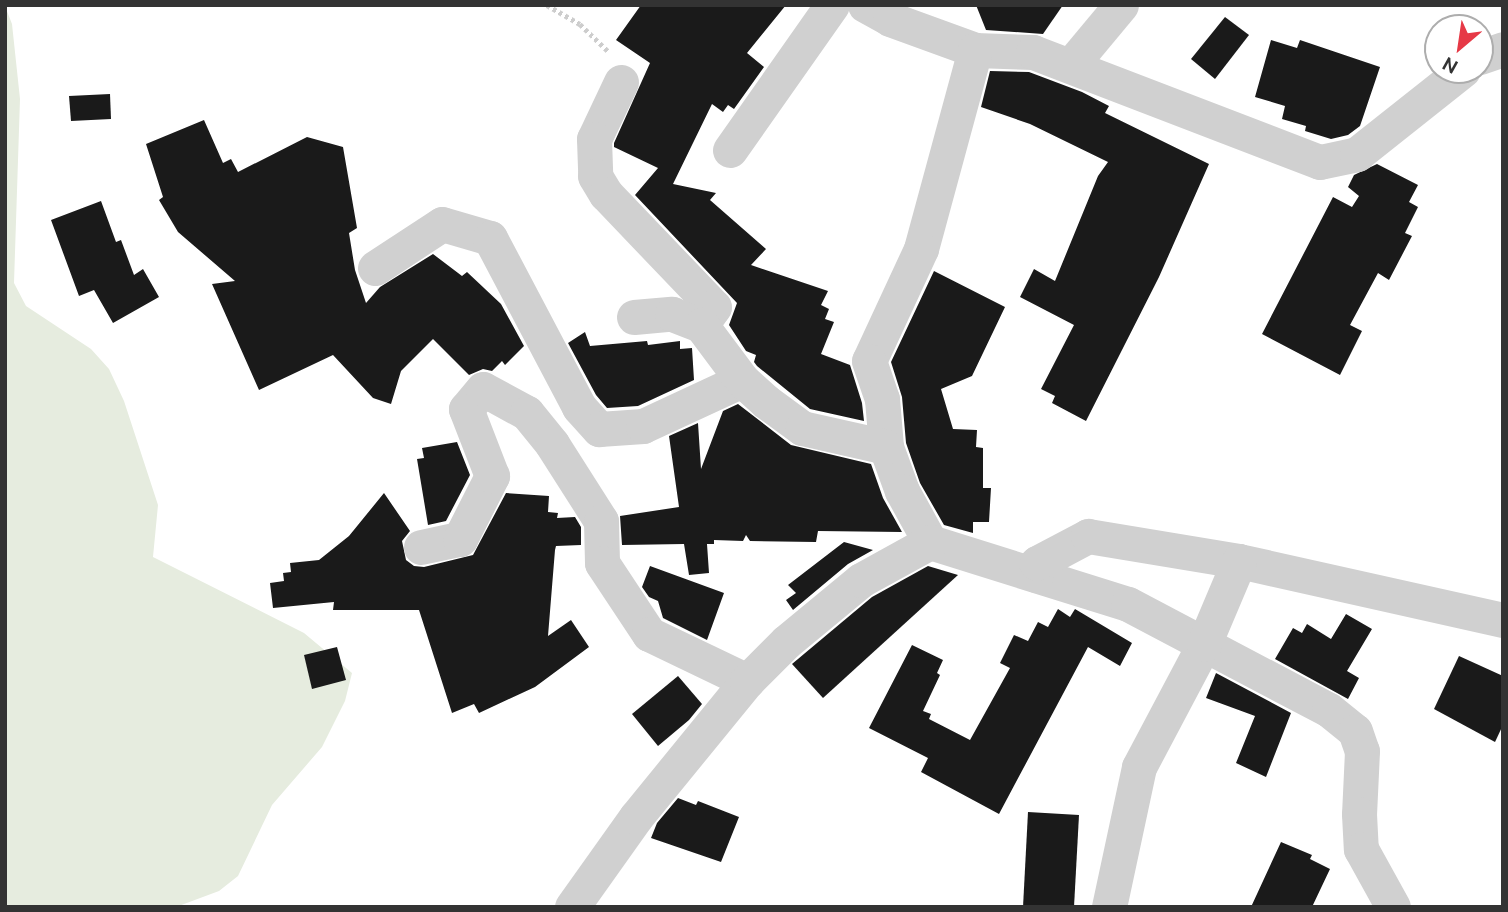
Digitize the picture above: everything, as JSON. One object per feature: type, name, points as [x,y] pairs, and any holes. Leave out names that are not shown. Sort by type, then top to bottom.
[{"type":"street","points":[[730,150],[832,5]]},
{"type":"street","points":[[865,5],[890,19],[975,50],[1032,52],[1071,65],[1320,162],[1357,154],[1445,84]]},
{"type":"street","points":[[1071,65],[1121,5]]},
{"type":"street","points":[[975,50],[920,249],[869,361],[882,399],[886,447],[902,491],[930,542],[1128,604],[1329,710],[1355,731],[1362,751],[1359,814],[1362,849],[1393,907]]},
{"type":"street","points":[[621,82],[594,139],[595,176],[606,194],[714,307],[701,326]]},
{"type":"street","points":[[375,268],[442,224],[490,238],[579,407],[599,429]]},
{"type":"street","points":[[634,317],[672,314],[701,326],[742,380],[802,428],[886,447]]},
{"type":"street","points":[[552,444],[599,429],[643,426],[742,380]]},
{"type":"street","points":[[421,547],[460,539],[492,476],[466,409],[483,388],[527,413],[552,444],[601,521],[602,563],[649,634],[747,681]]},
{"type":"street","points":[[1035,575],[1037,563],[1088,536],[1239,561],[1503,621]]},
{"type":"street","points":[[572,907],[636,817],[747,681],[786,642],[860,580],[930,542]]},
{"type":"street","points":[[1109,907],[1139,767],[1204,644],[1239,561]]},
{"type":"path","points":[[547,5],[580,24],[614,57],[621,82]]},
{"type":"shaded area","points":[[5,6],[12,24],[20,99],[14,283],[26,306],[91,349],[109,369],[124,401],[158,505],[153,557],[304,633],[352,673],[345,701],[322,747],[272,805],[238,876],[219,891],[176,907],[5,907]]},
{"type":"building","points":[[641,5],[786,5],[747,53],[764,67],[734,109],[728,105],[723,112],[712,104],[673,184],[716,193],[710,200],[766,249],[751,265],[828,291],[821,305],[829,309],[825,319],[834,322],[821,354],[850,365],[862,403],[864,421],[810,409],[757,366],[754,362],[756,355],[746,351],[729,325],[737,303],[635,195],[658,168],[614,147],[614,143],[650,63],[616,40]]},
{"type":"building","points":[[976,5],[1063,5],[1043,34],[986,30]]},
{"type":"building","points":[[1225,17],[1249,35],[1215,79],[1191,59]]},
{"type":"building","points":[[1271,40],[1297,48],[1300,40],[1380,67],[1360,126],[1348,135],[1331,139],[1305,131],[1306,126],[1282,119],[1285,106],[1255,97]]},
{"type":"building","points":[[990,71],[1029,72],[1082,92],[1109,106],[1105,113],[1209,164],[1159,277],[1086,421],[1052,403],[1055,396],[1041,389],[1074,325],[1020,297],[1034,269],[1055,281],[1098,176],[1108,162],[1030,124],[981,107]]},
{"type":"building","points":[[110,94],[111,119],[71,121],[69,96]]},
{"type":"building","points":[[204,120],[223,163],[231,159],[238,172],[307,137],[343,147],[357,228],[349,233],[355,270],[366,303],[380,287],[433,254],[462,276],[467,272],[501,304],[524,346],[505,365],[502,361],[492,371],[483,369],[469,375],[433,339],[401,371],[391,404],[373,398],[333,355],[259,390],[212,284],[235,281],[178,232],[159,200],[163,197],[146,144]]},
{"type":"building","points":[[1377,164],[1418,185],[1409,202],[1418,207],[1405,233],[1412,236],[1389,280],[1378,273],[1350,325],[1362,331],[1340,375],[1262,334],[1333,197],[1352,207],[1359,196],[1348,187],[1354,175]]},
{"type":"building","points":[[101,201],[116,242],[121,240],[134,275],[143,269],[159,297],[113,323],[94,290],[79,296],[51,220]]},
{"type":"building","points":[[934,271],[1005,307],[972,376],[941,389],[953,429],[977,430],[976,447],[983,448],[983,488],[991,488],[989,522],[973,522],[973,533],[944,525],[920,483],[906,443],[902,397],[891,362]]},
{"type":"building","points":[[585,332],[590,346],[647,341],[648,345],[680,341],[680,349],[692,348],[694,380],[638,406],[607,408],[596,395],[568,343]]},
{"type":"building","points":[[738,404],[791,445],[871,464],[883,498],[902,532],[818,531],[816,542],[750,541],[746,535],[743,541],[714,540],[714,544],[707,544],[709,573],[689,575],[684,544],[622,545],[620,516],[679,507],[669,436],[698,423],[701,469],[723,411]]},
{"type":"building","points":[[457,442],[470,475],[446,521],[428,525],[417,459],[424,458],[422,448]]},
{"type":"building","points":[[384,493],[410,531],[402,541],[406,560],[414,566],[424,567],[473,555],[506,493],[549,496],[548,512],[558,513],[557,518],[575,517],[581,527],[581,545],[556,546],[548,636],[571,620],[589,647],[535,687],[479,713],[474,704],[452,713],[419,610],[333,610],[334,602],[273,608],[270,583],[284,581],[283,573],[291,572],[290,563],[319,560],[349,536]]},
{"type":"building","points":[[844,542],[873,550],[848,564],[793,610],[786,600],[796,593],[788,585]]},
{"type":"building","points":[[650,566],[724,593],[707,640],[663,618],[658,601],[649,597],[642,587]]},
{"type":"building","points":[[928,566],[958,575],[823,698],[792,664],[872,597]]},
{"type":"building","points":[[1058,609],[1070,617],[1075,609],[1132,643],[1120,666],[1088,647],[999,814],[921,772],[928,758],[869,728],[912,645],[943,660],[937,673],[940,675],[923,711],[931,714],[929,719],[970,740],[1010,668],[1000,663],[1014,635],[1028,641],[1038,622],[1048,627]]},
{"type":"building","points":[[1346,614],[1372,629],[1347,671],[1359,678],[1348,699],[1275,659],[1293,628],[1302,633],[1307,624],[1331,639]]},
{"type":"building","points":[[337,647],[346,680],[312,689],[304,655]]},
{"type":"building","points":[[1459,656],[1503,676],[1503,725],[1495,742],[1434,709]]},
{"type":"building","points":[[1216,673],[1291,713],[1266,777],[1236,763],[1255,716],[1206,698]]},
{"type":"building","points":[[678,676],[702,704],[689,720],[658,746],[632,714]]},
{"type":"building","points":[[678,798],[696,805],[698,801],[739,817],[721,862],[651,838],[657,823]]},
{"type":"building","points":[[1028,812],[1079,815],[1074,907],[1023,907]]},
{"type":"building","points":[[1281,842],[1312,855],[1310,859],[1330,869],[1312,907],[1251,907]]}]
